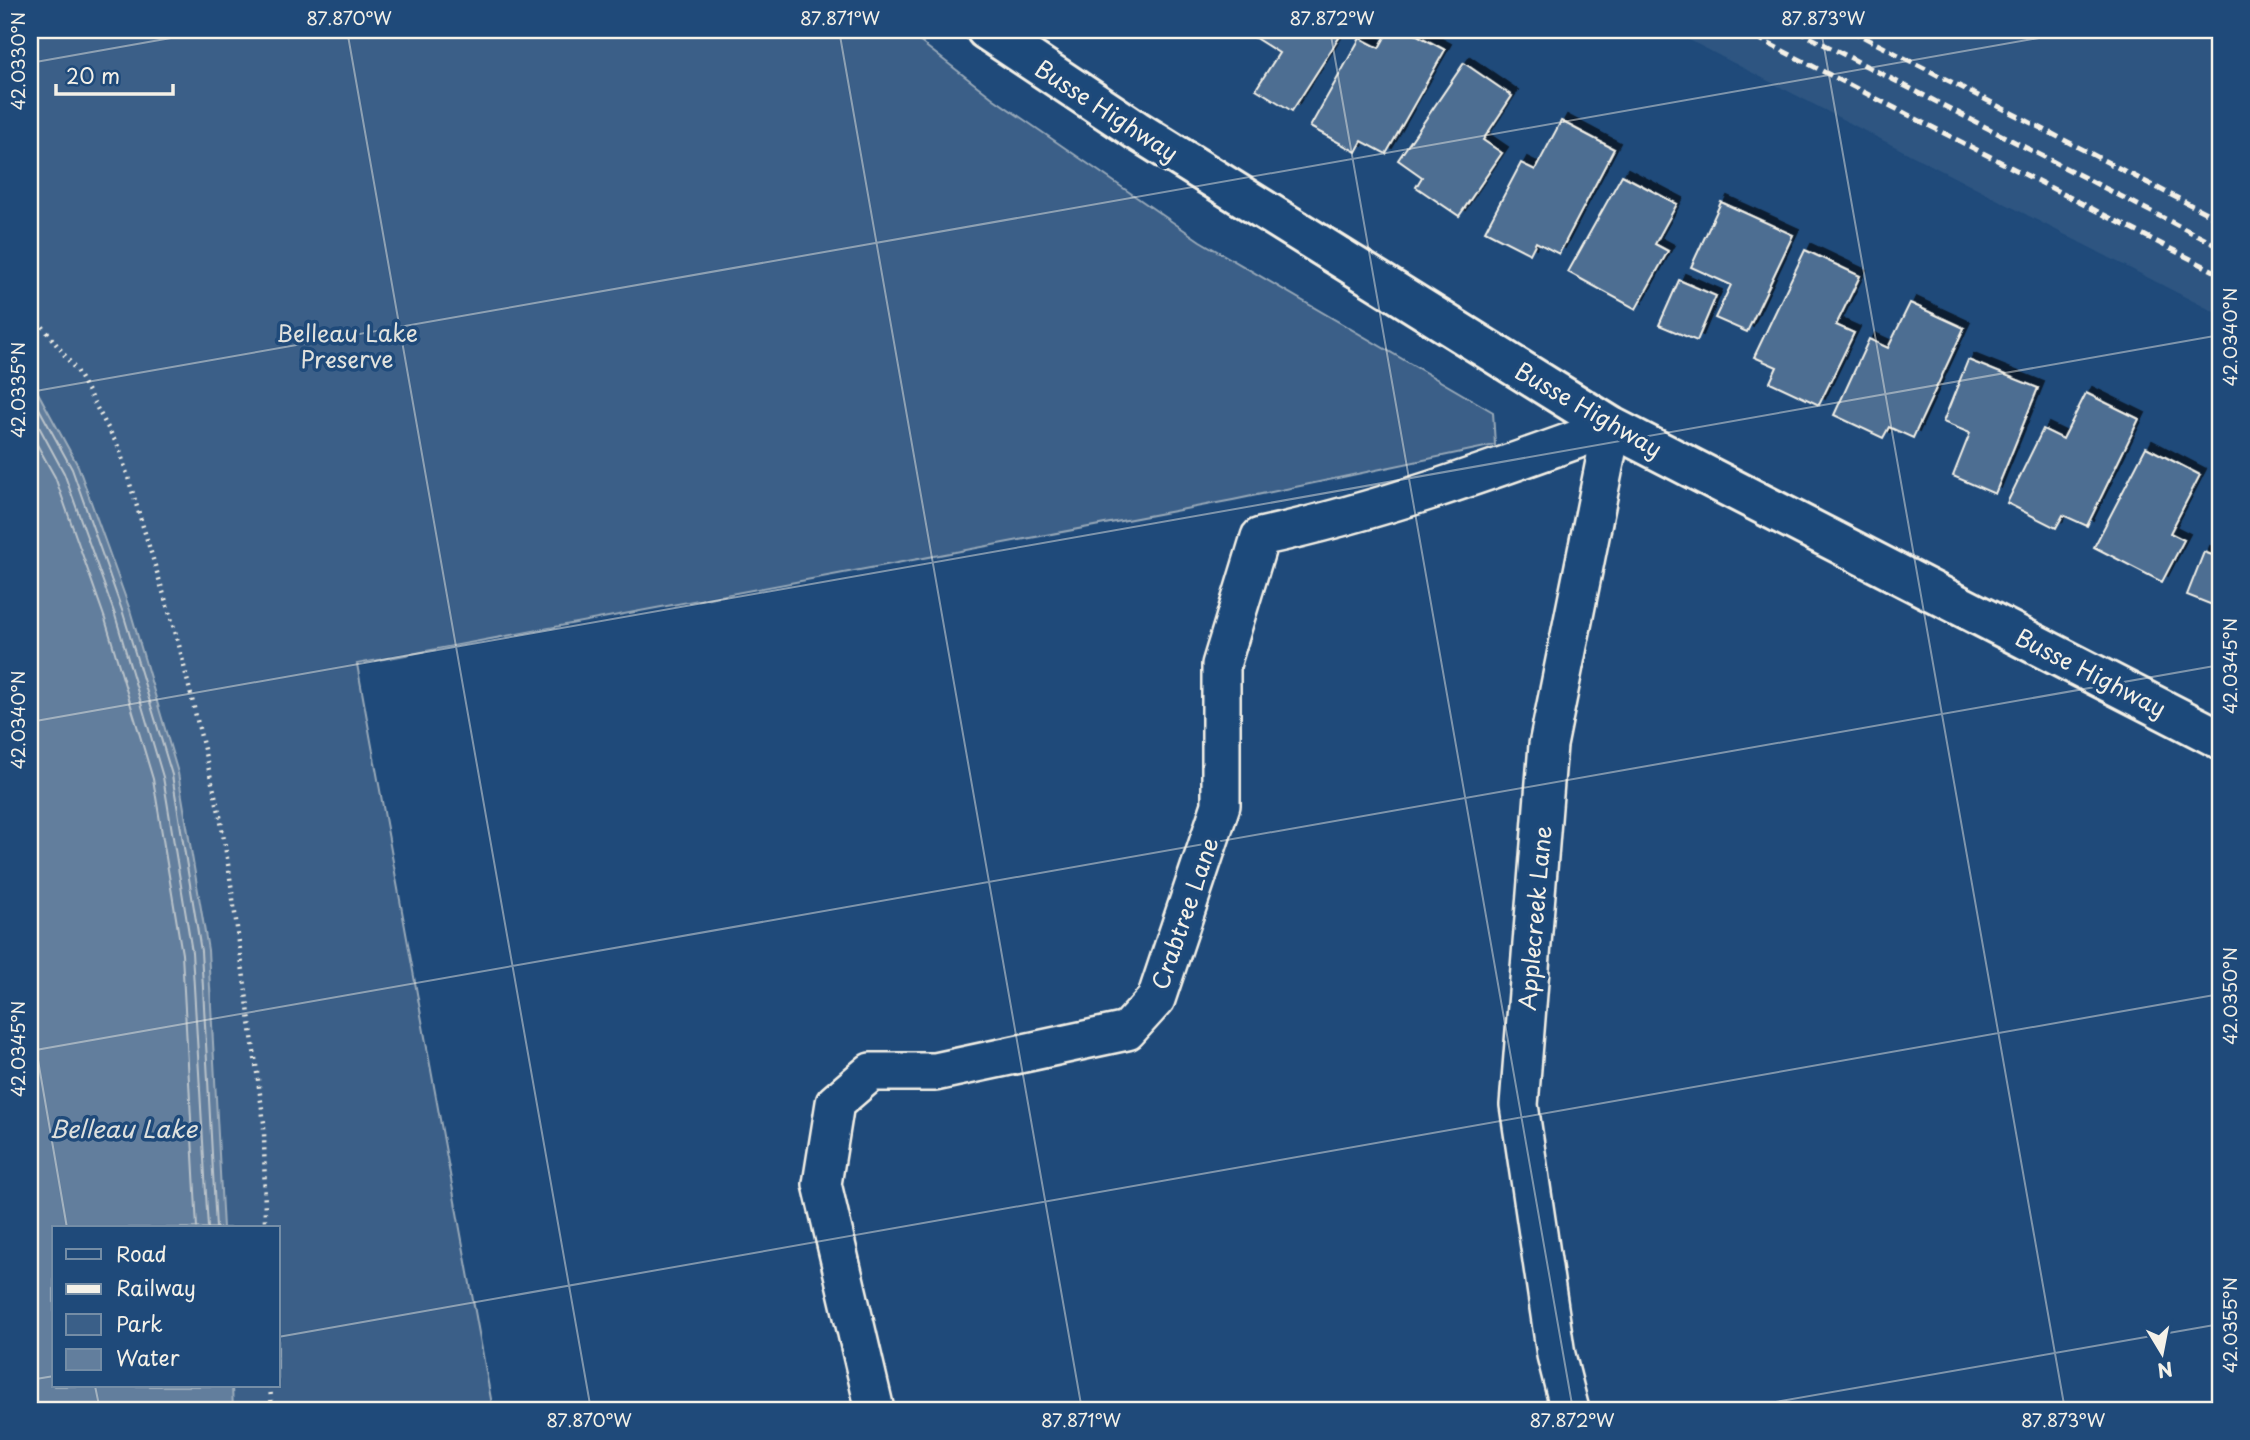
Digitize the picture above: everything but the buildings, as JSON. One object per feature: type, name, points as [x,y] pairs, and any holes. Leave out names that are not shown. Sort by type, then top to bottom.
[{"type":"main road","name":"Busse Highway","points":[[986,30],[1136,130],[1612,427],[2220,738]]},
{"type":"street","name":"Crabtree Lane","points":[[875,1410],[822,1184],[835,1103],[871,1072],[935,1072],[1127,1031],[1156,999],[1220,805],[1221,665],[1260,537],[1325,523],[1449,486],[1612,427]]},
{"type":"street","name":"Applecreek Lane","points":[[1570,1410],[1556,1355],[1519,1105],[1548,745],[1612,427]]},
{"type":"path","points":[[30,310],[76,370],[119,448],[178,641],[220,817],[229,870],[264,1123],[265,1226]]},
{"type":"path","points":[[270,1388],[272,1410]]},
{"type":"shaded area","points":[[1670,30],[2220,30],[2220,315]]},
{"type":"green space","name":"Belleau Lake Preserve","points":[[30,30],[905,30],[994,99],[1200,241],[1493,412],[1495,445],[1233,500],[357,664],[493,1410],[30,1410]]},
{"type":"water","name":"Belleau Lake","points":[[30,378],[78,466],[130,610],[178,773],[208,950],[223,1226],[52,1226],[52,1388],[232,1388],[233,1410],[30,1410]]},
{"type":"railway","points":[[1742,30],[2220,274]]},
{"type":"railway","points":[[1796,30],[2220,247]]},
{"type":"railway","points":[[1850,30],[2220,220]]}]
